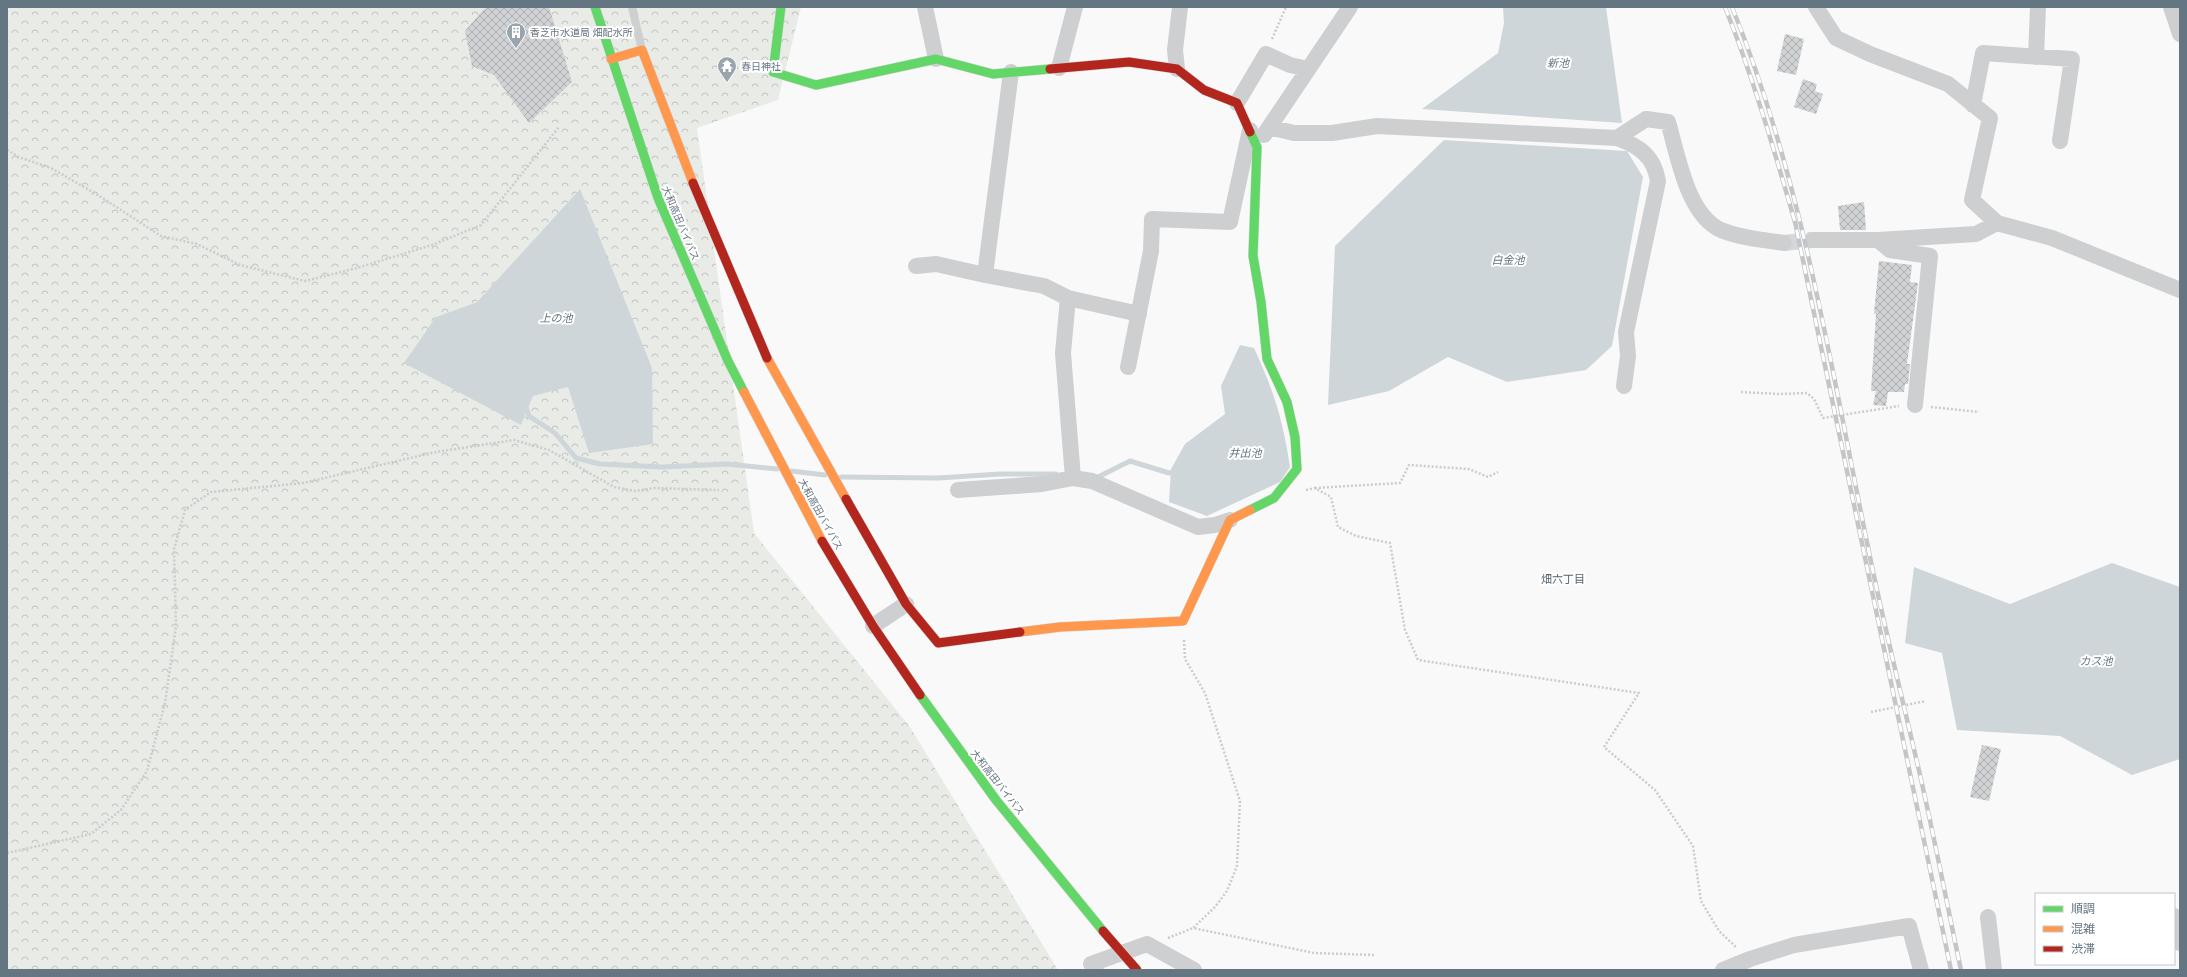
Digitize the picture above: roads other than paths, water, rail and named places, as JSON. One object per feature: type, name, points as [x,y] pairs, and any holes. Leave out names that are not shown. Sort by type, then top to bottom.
[{"type":"main road","name":"大和高田バイパス","points":[[595,7],[658,198],[728,361],[815,529],[873,626],[932,714],[996,800],[1103,931],[1137,970]]},
{"type":"main road","points":[[611,59],[642,50],[687,170],[772,371],[906,604],[938,643],[1060,627],[1183,621],[1230,520],[1274,498],[1297,469],[1295,436],[1287,402],[1267,359],[1262,302],[1253,256],[1257,147],[1237,103],[1204,90],[1177,69],[1129,62],[993,74],[936,58],[816,85],[773,72],[781,7]]},
{"type":"street","points":[[925,7],[936,58]]},
{"type":"street","points":[[1059,68],[1075,7]]},
{"type":"street","points":[[1177,69],[1175,50],[1180,7]]},
{"type":"street","points":[[1257,147],[1350,7]]},
{"type":"street","points":[[1816,7],[1836,38],[1870,54],[1948,84],[1990,118],[1972,200],[1997,223],[2052,238],[2180,290]]},
{"type":"street","points":[[2036,56],[2038,7]]},
{"type":"street","points":[[2171,7],[2180,34]]},
{"type":"street","points":[[1973,105],[1983,53],[2072,59],[2060,141]]},
{"type":"street","points":[[1237,103],[1266,54],[1290,65],[1308,69]]},
{"type":"street","points":[[985,275],[1011,72]]},
{"type":"street","points":[[1616,138],[1646,119],[1668,122],[1688,190],[1704,218],[1720,229],[1742,237],[1784,243]]},
{"type":"street","points":[[1269,127],[1294,133],[1332,133],[1377,126],[1616,138],[1631,143],[1644,153],[1656,167],[1658,181],[1626,332],[1628,356],[1624,386]]},
{"type":"street","points":[[1128,367],[1151,251],[1152,219],[1230,222],[1250,130]]},
{"type":"street","points":[[1812,240],[1878,240],[1976,234],[1997,223]]},
{"type":"street","points":[[1878,240],[1890,250],[1930,256],[1915,405]]},
{"type":"street","points":[[916,266],[936,264],[1044,286],[1068,298],[1139,314]]},
{"type":"street","points":[[1068,298],[1063,353],[1073,478]]},
{"type":"street","points":[[958,490],[1042,484],[1073,478],[1092,481],[1198,527],[1214,525],[1230,520]]},
{"type":"street","points":[[873,626],[906,604]]},
{"type":"street","points":[[1988,917],[1994,970]]},
{"type":"street","points":[[2175,920],[2180,942]]},
{"type":"street","points":[[1723,970],[1750,959],[1794,945],[1909,926],[1921,970]]},
{"type":"street","points":[[1096,970],[1091,964],[1147,944],[1194,970]]},
{"type":"lane","points":[[632,7],[642,50]]},
{"type":"water","name":"新池","points":[[1503,7],[1606,7],[1622,123],[1422,109],[1498,53],[1504,23]]},
{"type":"water","name":"白金池","points":[[1444,140],[1627,151],[1643,177],[1612,346],[1586,370],[1507,382],[1448,357],[1389,391],[1328,405],[1335,246]]},
{"type":"water","name":"上の池","points":[[580,189],[652,368],[653,444],[589,453],[568,387],[533,396],[521,425],[404,363],[436,317],[477,302]]},
{"type":"water","name":"井出池","points":[[1240,345],[1254,348],[1267,378],[1281,420],[1290,467],[1280,482],[1207,516],[1169,502],[1171,469],[1185,444],[1225,414],[1221,386]]},
{"type":"water","name":"カス池","points":[[2112,563],[2180,587],[2180,759],[2132,775],[2060,736],[1957,730],[1942,653],[1905,643],[1914,567],[2010,604]]},
{"type":"waterway","points":[[525,404],[529,416],[555,433],[576,458],[600,464],[662,467],[727,464],[777,469]]},
{"type":"waterway","points":[[1096,478],[1130,461],[1169,473],[1176,472]]},
{"type":"waterway","points":[[791,471],[825,475]]},
{"type":"waterway","points":[[841,477],[938,478],[1000,474],[1056,474]]},
{"type":"tunnel","points":[[1784,243],[1812,240]]},
{"type":"railway","points":[[1725,7],[1754,87],[1795,222],[1951,970]]},
{"type":"railway","points":[[1732,7],[1757,73],[1797,208],[1828,345],[1887,636],[1925,799],[1961,970]]},
{"type":"place","name":"香芝市水道局 畑配水所","points":[[516,49]]},
{"type":"place","name":"春日神社","points":[[727,83]]},
{"type":"district","name":"畑六丁目","points":[[1563,578]]}]
